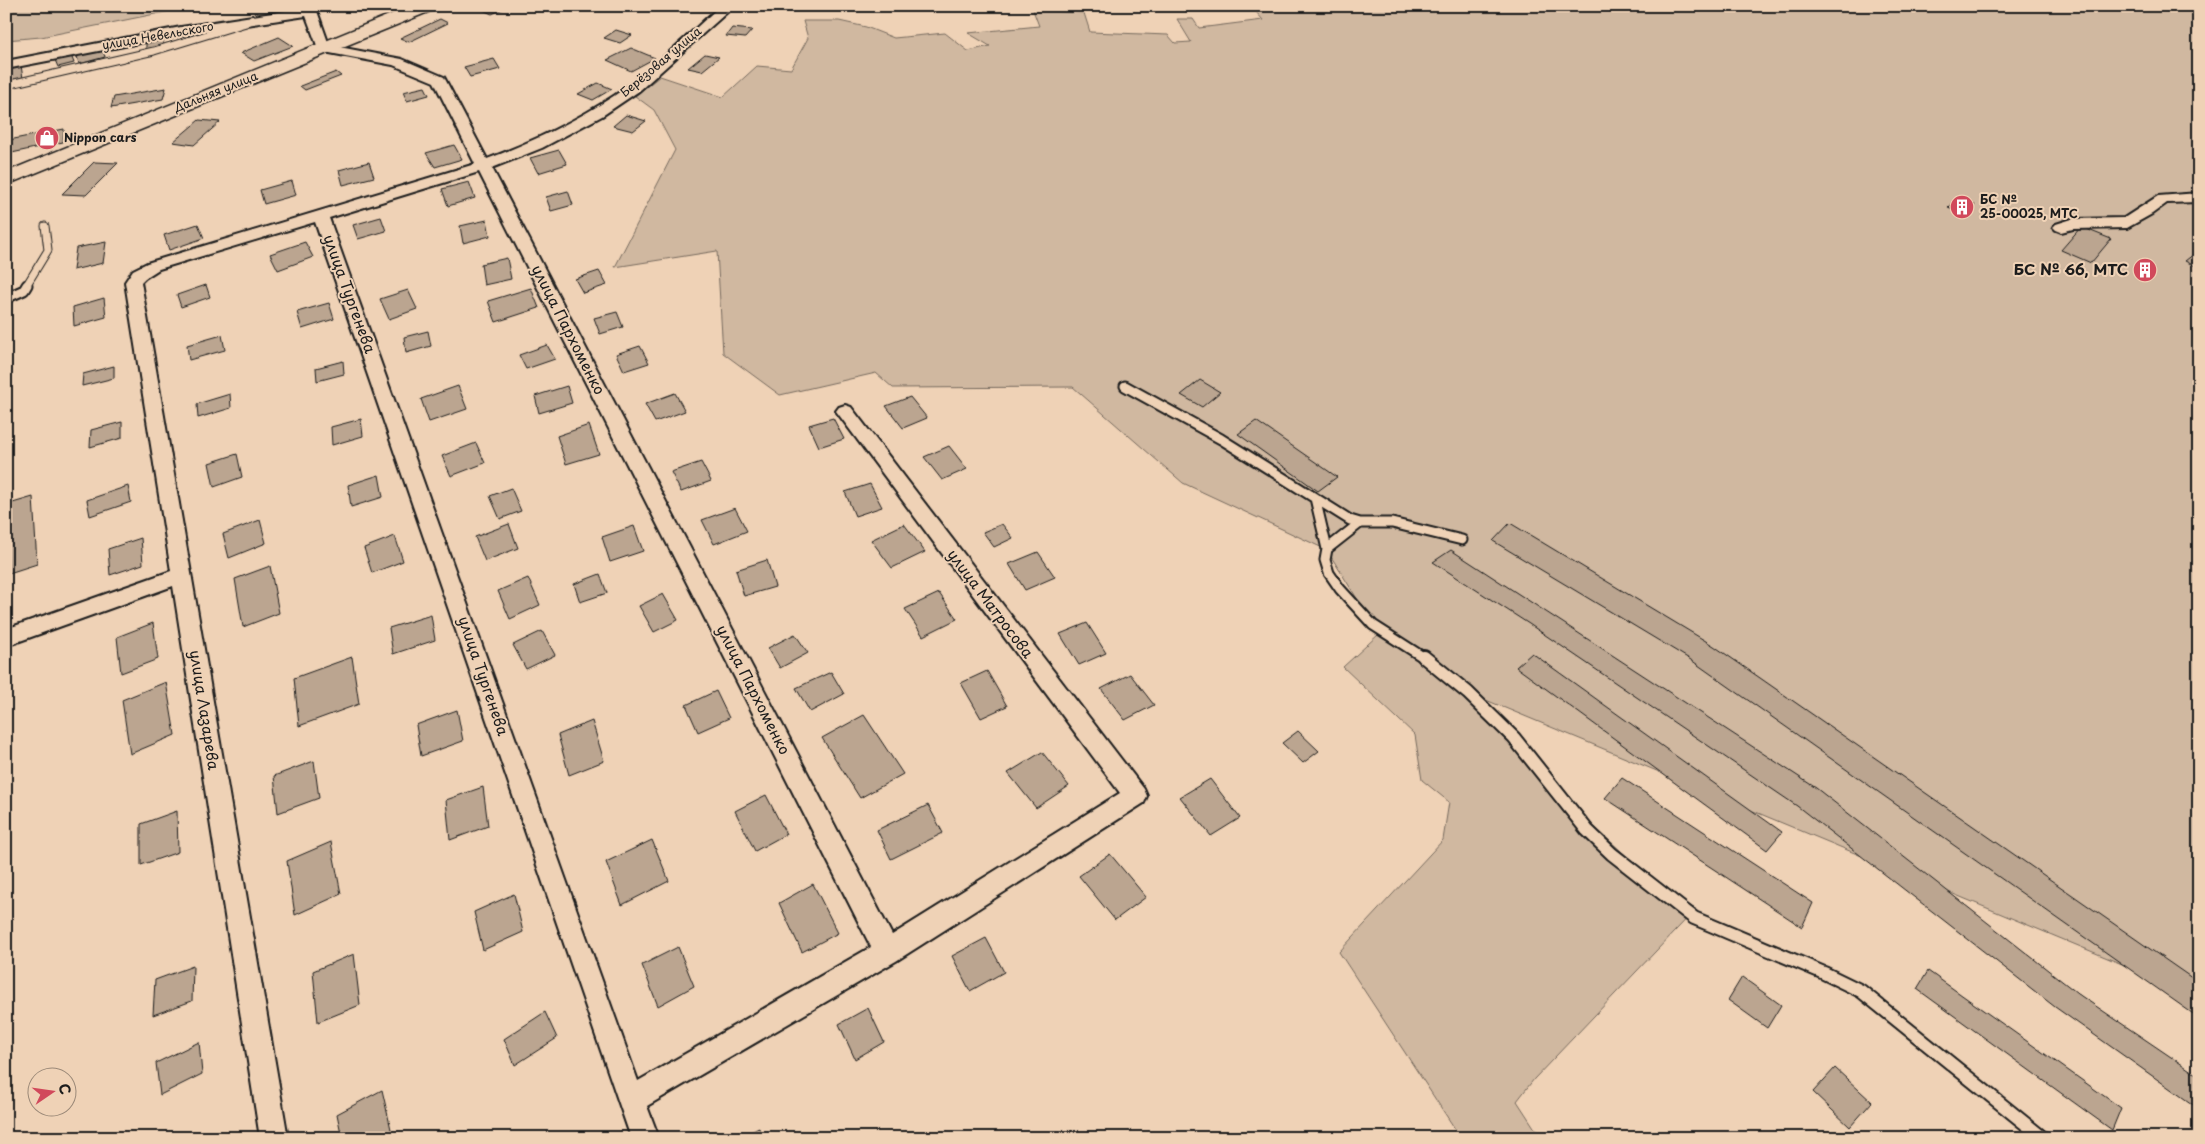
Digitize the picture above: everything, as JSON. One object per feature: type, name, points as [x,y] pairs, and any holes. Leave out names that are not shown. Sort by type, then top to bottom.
[{"type":"main road","name":"Дальняя улица","points":[[6,179],[427,6]]},
{"type":"street","name":"улица Невельского","points":[[6,65],[180,31],[327,6]]},
{"type":"street","name":"Берёзовая улица","points":[[133,282],[139,274],[152,266],[483,166],[537,145],[597,113],[634,88],[728,6]]},
{"type":"street","points":[[309,9],[324,48]]},
{"type":"street","name":"улица Пархоменко","points":[[324,48],[390,59],[419,68],[439,80],[887,952]]},
{"type":"street","points":[[2061,227],[2072,224],[2127,223],[2148,211],[2163,199],[2199,197]]},
{"type":"street","name":"улица Тургенева","points":[[320,215],[645,1138]]},
{"type":"street","name":"улица Лазарева","points":[[133,282],[274,1138]]},
{"type":"street","name":"улица Матросова","points":[[845,411],[1136,796],[887,952]]},
{"type":"street","points":[[6,638],[182,575]]},
{"type":"street","points":[[632,1100],[887,952]]},
{"type":"lane","points":[[6,85],[154,51],[263,18]]},
{"type":"lane","points":[[6,298],[24,290],[48,250],[45,226]]},
{"type":"lane","points":[[1125,386],[1221,439],[1350,520],[1360,523],[1392,523],[1462,540]]},
{"type":"lane","points":[[1316,498],[1327,550],[1325,560],[1329,574],[1340,588],[1373,625],[1426,659],[1468,693],[1514,738],[1587,830],[1638,876],[1694,918],[1824,972],[1860,991],[2043,1138]]},
{"type":"lane","points":[[1327,550],[1339,538],[1360,523]]},
{"type":"shaded area","points":[[6,6],[195,6],[41,37],[6,40]]},
{"type":"shaded area","points":[[1293,6],[2199,6],[2199,996],[1469,693],[1567,802],[1674,899],[1696,909],[1534,1079],[1517,1101],[1541,1138],[1461,1138],[1339,952],[1443,840],[1449,802],[1422,780],[1415,735],[1343,667],[1379,634],[1327,550],[1183,483],[1073,387],[893,388],[876,373],[780,395],[723,353],[717,251],[615,267],[675,150],[654,110],[635,96],[660,76],[723,97],[757,66],[791,69],[808,38],[803,21],[839,21],[866,27],[894,38],[945,33],[968,51],[990,46],[968,33],[1039,26],[1033,10],[1084,13],[1090,32],[1168,35],[1175,43],[1191,42],[1177,19],[1193,19],[1199,28],[1263,20],[1256,12]]},
{"type":"building","points":[[509,6],[492,14],[476,7]]},
{"type":"building","points":[[440,19],[448,23],[409,42],[400,38]]},
{"type":"building","points":[[732,28],[752,30],[745,38],[726,36]]},
{"type":"building","points":[[616,30],[632,35],[620,43],[604,38]]},
{"type":"building","points":[[279,37],[293,46],[254,61],[241,53]]},
{"type":"building","points":[[163,40],[164,46],[146,50],[146,43]]},
{"type":"building","points":[[631,48],[655,58],[631,71],[607,60]]},
{"type":"building","points":[[103,49],[105,57],[79,64],[77,56]]},
{"type":"building","points":[[705,54],[719,57],[702,71],[688,68]]},
{"type":"building","points":[[71,55],[74,63],[58,67],[55,60]]},
{"type":"building","points":[[494,59],[500,69],[470,77],[464,67]]},
{"type":"building","points":[[21,65],[23,79],[6,83],[6,69]]},
{"type":"building","points":[[336,72],[341,76],[305,90],[300,86]]},
{"type":"building","points":[[598,83],[612,89],[593,100],[578,94]]},
{"type":"building","points":[[425,87],[429,95],[407,101],[403,92]]},
{"type":"building","points":[[166,88],[163,99],[111,108],[114,97]]},
{"type":"building","points":[[626,115],[646,121],[633,131],[613,126]]},
{"type":"building","points":[[199,120],[220,122],[194,145],[173,142]]},
{"type":"building","points":[[64,129],[63,142],[7,154],[9,140]]},
{"type":"building","points":[[454,145],[462,159],[435,167],[426,153]]},
{"type":"building","points":[[559,150],[567,164],[538,173],[530,158]]},
{"type":"building","points":[[94,162],[118,163],[86,195],[62,194]]},
{"type":"building","points":[[369,162],[374,177],[343,185],[339,170]]},
{"type":"building","points":[[292,181],[296,195],[264,204],[260,190]]},
{"type":"building","points":[[469,182],[475,198],[448,206],[442,189]]},
{"type":"building","points":[[568,191],[573,205],[551,211],[546,197]]},
{"type":"building","name":"БС № 25-00025, МТС","points":[[1958,198],[1975,205],[1965,215],[1948,208]]},
{"type":"building","points":[[381,217],[386,231],[358,239],[353,225]]},
{"type":"building","points":[[487,220],[490,236],[463,243],[460,226]]},
{"type":"building","points":[[198,224],[204,238],[169,250],[164,235]]},
{"type":"building","points":[[2081,227],[2111,239],[2091,263],[2061,250]]},
{"type":"building","points":[[106,242],[103,263],[73,270],[76,248]]},
{"type":"building","points":[[305,242],[313,257],[278,270],[270,254]]},
{"type":"building","points":[[2194,254],[2199,257],[2199,268],[2185,261]]},
{"type":"building","points":[[507,258],[511,279],[484,285],[481,264]]},
{"type":"building","name":"БС № 66, МТС","points":[[2138,265],[2154,270],[2151,276],[2136,270]]},
{"type":"building","points":[[599,271],[607,285],[583,293],[575,279]]},
{"type":"building","points":[[206,285],[210,297],[181,307],[177,295]]},
{"type":"building","points":[[531,288],[539,308],[496,322],[488,301]]},
{"type":"building","points":[[408,290],[417,309],[389,319],[380,299]]},
{"type":"building","points":[[104,298],[106,317],[74,326],[73,307]]},
{"type":"building","points":[[329,303],[334,319],[302,329],[297,312]]},
{"type":"building","points":[[617,312],[623,327],[600,334],[594,318]]},
{"type":"building","points":[[428,331],[431,346],[406,353],[404,337]]},
{"type":"building","points":[[222,335],[225,350],[189,360],[187,345]]},
{"type":"building","points":[[547,345],[555,359],[526,369],[519,355]]},
{"type":"building","points":[[640,346],[649,363],[624,371],[616,354]]},
{"type":"building","points":[[343,361],[344,374],[317,381],[316,368]]},
{"type":"building","points":[[114,366],[114,378],[82,386],[83,374]]},
{"type":"building","points":[[1200,380],[1220,392],[1202,407],[1181,395]]},
{"type":"building","points":[[458,386],[467,409],[429,422],[421,399]]},
{"type":"building","points":[[567,386],[572,403],[539,413],[535,396]]},
{"type":"building","points":[[675,393],[685,411],[655,422],[645,404]]},
{"type":"building","points":[[230,394],[231,408],[198,418],[197,404]]},
{"type":"building","points":[[910,397],[927,418],[903,428],[886,406]]},
{"type":"building","points":[[833,418],[844,439],[819,447],[809,425]]},
{"type":"building","points":[[361,419],[363,436],[332,445],[331,427]]},
{"type":"building","points":[[1256,421],[1337,477],[1318,491],[1238,434]]},
{"type":"building","points":[[122,422],[122,438],[90,447],[91,430]]},
{"type":"building","points":[[589,425],[599,454],[566,464],[557,436]]},
{"type":"building","points":[[476,443],[485,463],[451,476],[442,456]]},
{"type":"building","points":[[949,446],[967,469],[942,480],[924,457]]},
{"type":"building","points":[[237,454],[242,477],[214,487],[209,463]]},
{"type":"building","points":[[701,462],[711,481],[681,492],[671,472]]},
{"type":"building","points":[[379,475],[383,497],[351,507],[348,485]]},
{"type":"building","points":[[870,484],[882,507],[855,516],[845,492]]},
{"type":"building","points":[[128,486],[131,502],[90,516],[87,500]]},
{"type":"building","points":[[511,488],[521,511],[500,519],[490,496]]},
{"type":"building","points":[[33,497],[37,564],[9,573],[6,505]]},
{"type":"building","points":[[735,508],[747,531],[714,544],[702,520]]},
{"type":"building","points":[[260,520],[266,543],[229,558],[223,534]]},
{"type":"building","points":[[1510,523],[1714,646],[2199,983],[2199,1018],[1691,660],[1493,541]]},
{"type":"building","points":[[509,524],[518,548],[485,561],[475,537]]},
{"type":"building","points":[[904,524],[925,552],[892,568],[871,540]]},
{"type":"building","points":[[1002,524],[1013,538],[994,547],[983,532]]},
{"type":"building","points":[[634,526],[643,551],[610,562],[602,537]]},
{"type":"building","points":[[395,536],[403,561],[372,573],[364,548]]},
{"type":"building","points":[[141,538],[143,564],[110,575],[108,549]]},
{"type":"building","points":[[1451,550],[1816,788],[2081,996],[2199,1076],[2199,1109],[2055,1007],[1797,806],[1529,624],[1433,562]]},
{"type":"building","points":[[1038,552],[1055,577],[1025,590],[1009,564]]},
{"type":"building","points":[[767,560],[775,587],[744,596],[736,570]]},
{"type":"building","points":[[270,566],[279,613],[243,627],[235,579]]},
{"type":"building","points":[[600,574],[607,593],[580,602],[574,584]]},
{"type":"building","points":[[528,578],[540,605],[510,619],[498,591]]},
{"type":"building","points":[[939,593],[957,619],[923,636],[905,609]]},
{"type":"building","points":[[663,594],[678,620],[654,632],[639,606]]},
{"type":"building","points":[[431,615],[435,640],[393,654],[389,628]]},
{"type":"building","points":[[153,623],[158,659],[121,673],[117,637]]},
{"type":"building","points":[[1087,623],[1106,653],[1079,665],[1060,634]]},
{"type":"building","points":[[542,631],[555,655],[526,669],[513,645]]},
{"type":"building","points":[[795,634],[808,653],[780,668],[768,648]]},
{"type":"building","points":[[1532,653],[1782,832],[1767,850],[1516,667]]},
{"type":"building","points":[[352,657],[359,704],[299,726],[294,678]]},
{"type":"building","points":[[987,671],[1007,706],[981,718],[961,683]]},
{"type":"building","points":[[831,672],[844,694],[810,712],[796,688]]},
{"type":"building","points":[[1130,674],[1154,705],[1125,720],[1101,689]]},
{"type":"building","points":[[166,682],[175,735],[130,754],[122,700]]},
{"type":"building","points":[[716,691],[729,718],[698,732],[686,705]]},
{"type":"building","points":[[457,710],[463,741],[421,756],[416,725]]},
{"type":"building","points":[[864,715],[903,774],[860,798],[822,738]]},
{"type":"building","points":[[592,721],[604,761],[569,775],[558,735]]},
{"type":"building","points":[[1298,731],[1319,751],[1303,763],[1282,743]]},
{"type":"building","points":[[1042,752],[1069,786],[1036,808],[1008,773]]},
{"type":"building","points":[[314,761],[319,798],[278,813],[274,776]]},
{"type":"building","points":[[1622,778],[1813,903],[1802,927],[1605,798]]},
{"type":"building","points":[[1210,779],[1240,818],[1211,836],[1180,797]]},
{"type":"building","points":[[483,787],[488,826],[450,840],[446,800]]},
{"type":"building","points":[[766,795],[786,834],[755,851],[735,811]]},
{"type":"building","points":[[928,805],[943,833],[891,859],[877,830]]},
{"type":"building","points":[[177,811],[178,852],[141,865],[141,824]]},
{"type":"building","points":[[652,840],[669,881],[622,905],[606,862]]},
{"type":"building","points":[[331,842],[341,894],[295,915],[287,861]]},
{"type":"building","points":[[1110,854],[1146,897],[1115,920],[1079,876]]},
{"type":"building","points":[[813,884],[838,933],[802,952],[779,903]]},
{"type":"building","points":[[514,894],[523,932],[483,950],[474,912]]},
{"type":"building","points":[[986,938],[1004,972],[970,991],[952,956]]},
{"type":"building","points":[[678,947],[694,986],[658,1006],[642,965]]},
{"type":"building","points":[[354,954],[360,1005],[318,1022],[313,971]]},
{"type":"building","points":[[193,966],[192,1001],[153,1015],[155,980]]},
{"type":"building","points":[[1928,971],[2121,1108],[2112,1130],[1917,989]]},
{"type":"building","points":[[1742,977],[1781,1005],[1767,1028],[1728,1000]]},
{"type":"building","points":[[868,1008],[884,1042],[855,1059],[839,1024]]},
{"type":"building","points":[[545,1012],[557,1038],[515,1065],[504,1039]]},
{"type":"building","points":[[199,1042],[202,1074],[160,1095],[156,1063]]},
{"type":"building","points":[[1835,1068],[1872,1102],[1850,1127],[1813,1092]]},
{"type":"building","points":[[382,1090],[393,1138],[342,1138],[337,1114]]},
{"type":"building","points":[[759,1128],[761,1138],[738,1138]]},
{"type":"place","name":"Nippon cars","points":[[47,138]]},
{"type":"place","name":"БС № 25-00025, МТС","points":[[1962,207]]},
{"type":"place","name":"БС № 66, МТС","points":[[2145,270]]}]
